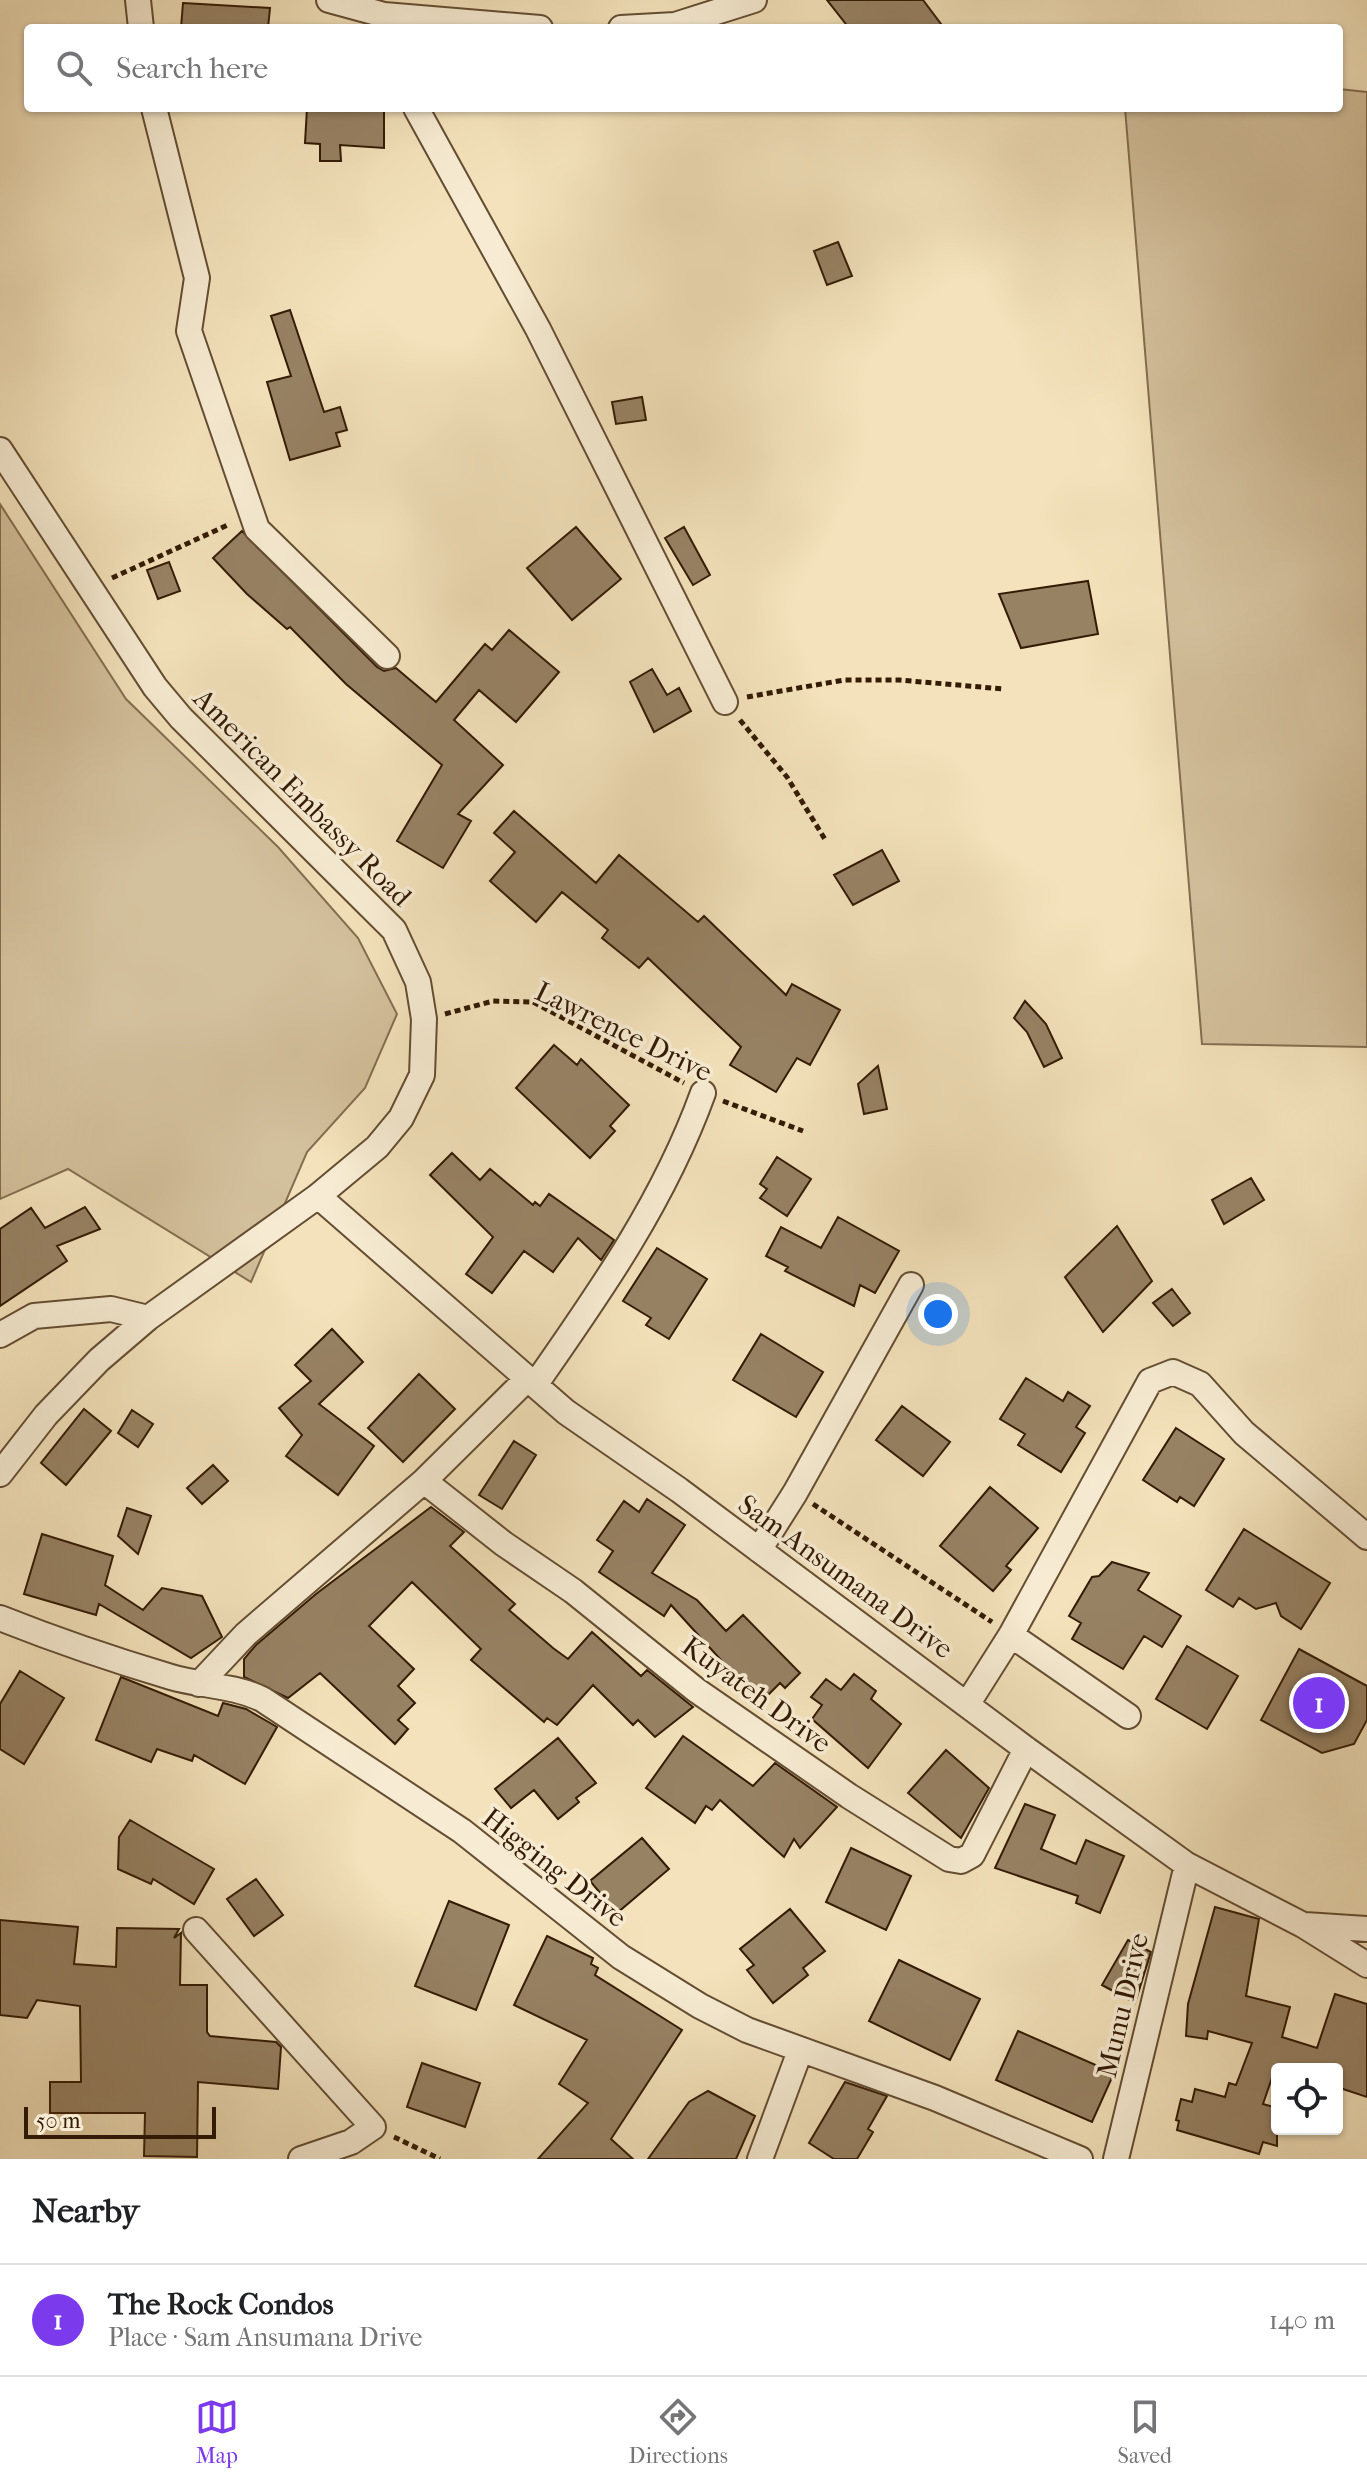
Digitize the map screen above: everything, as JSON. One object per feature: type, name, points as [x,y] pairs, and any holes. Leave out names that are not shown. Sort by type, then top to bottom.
[{"type":"street","points":[[138,0],[141,24]]},
{"type":"street","points":[[329,0],[385,21],[451,24]]},
{"type":"street","points":[[678,24],[740,2]]},
{"type":"street","points":[[155,112],[197,278],[189,331],[252,514],[268,543],[387,656]]},
{"type":"street","points":[[418,112],[538,329],[725,702]]},
{"type":"street","name":"American Embassy Road","points":[[0,450],[155,687],[181,718],[394,930],[418,982],[424,1019],[422,1075],[401,1118],[377,1147],[318,1196],[148,1318],[67,1393],[0,1474]]},
{"type":"street","points":[[199,1684],[246,1634],[424,1481],[532,1382],[617,1267],[649,1214],[685,1142],[703,1093]]},
{"type":"street","name":"Sam Ansumana Drive","points":[[318,1196],[566,1412],[1187,1865],[1303,1925],[1367,1965]]},
{"type":"street","points":[[759,1550],[795,1493],[911,1285]]},
{"type":"street","points":[[0,1335],[34,1316],[111,1309],[148,1318]]},
{"type":"street","points":[[968,1703],[1011,1635],[1150,1381],[1167,1372],[1185,1375],[1200,1384],[1244,1433],[1367,1537]]},
{"type":"street","name":"Kuyateh Drive","points":[[424,1481],[504,1544],[573,1591],[696,1690],[849,1796],[949,1859],[961,1861],[972,1855],[1026,1749]]},
{"type":"street","name":"Higging Drive","points":[[0,1618],[199,1684],[228,1687],[262,1699],[462,1831],[621,1957],[700,2006],[747,2030],[935,2098],[1080,2159]]},
{"type":"street","points":[[1011,1635],[1128,1716]]},
{"type":"street","name":"Munu Drive","points":[[1116,2159],[1187,1865]]},
{"type":"street","points":[[1303,1925],[1367,1929]]},
{"type":"street","points":[[196,1930],[373,2127],[351,2142],[301,2159]]},
{"type":"street","points":[[760,2159],[800,2051]]},
{"type":"path","points":[[89,588],[252,514]]},
{"type":"path","points":[[826,841],[787,777],[725,702],[791,687],[844,680],[899,680],[1004,689]]},
{"type":"path","name":"Lawrence Drive","points":[[424,1019],[493,1001],[533,1002],[703,1093],[803,1131]]},
{"type":"path","points":[[795,1493],[1011,1635]]},
{"type":"path","points":[[373,2127],[440,2159]]},
{"type":"shaded area","points":[[1343,89],[1367,92],[1367,1047],[1202,1044],[1125,112],[1343,112]]},
{"type":"shaded area","points":[[0,504],[126,699],[278,847],[358,938],[397,1014],[365,1088],[307,1152],[251,1282],[68,1169],[0,1199]]},
{"type":"building","points":[[827,0],[923,0],[941,24],[846,24]]},
{"type":"building","points":[[183,3],[270,8],[268,24],[181,24]]},
{"type":"building","points":[[307,112],[384,112],[384,148],[340,145],[341,161],[320,161],[320,144],[305,143]]},
{"type":"building","points":[[838,242],[852,276],[827,285],[814,251]]},
{"type":"building","points":[[290,310],[324,412],[340,407],[347,430],[336,433],[340,446],[290,460],[267,382],[291,376],[271,316]]},
{"type":"building","points":[[642,397],[646,420],[616,424],[612,402]]},
{"type":"building","points":[[576,527],[621,579],[572,620],[527,568]]},
{"type":"building","points":[[684,527],[710,575],[693,585],[665,538]]},
{"type":"building","points":[[242,531],[377,667],[384,671],[396,668],[436,702],[485,644],[492,650],[509,630],[559,672],[516,722],[479,690],[454,720],[503,765],[458,814],[471,821],[443,868],[397,841],[442,765],[346,684],[290,627],[287,629],[247,594],[213,558]]},
{"type":"building","points":[[169,562],[180,591],[158,599],[147,570]]},
{"type":"building","points":[[1088,581],[1098,634],[1021,648],[999,594]]},
{"type":"building","points":[[652,669],[667,695],[679,688],[691,711],[654,732],[630,682]]},
{"type":"building","points":[[514,811],[596,883],[619,855],[698,922],[704,916],[786,995],[792,984],[840,1010],[810,1065],[797,1058],[776,1092],[730,1065],[741,1047],[648,958],[639,968],[602,938],[608,930],[562,892],[536,922],[490,881],[515,852],[494,833]]},
{"type":"building","points":[[882,850],[899,881],[853,905],[834,875]]},
{"type":"building","points":[[1025,1001],[1046,1024],[1062,1058],[1044,1067],[1027,1032],[1014,1018]]},
{"type":"building","points":[[554,1045],[577,1065],[581,1059],[629,1105],[610,1126],[615,1131],[590,1158],[516,1088]]},
{"type":"building","points":[[878,1066],[887,1109],[864,1114],[858,1084]]},
{"type":"building","points":[[452,1153],[480,1180],[490,1169],[533,1205],[535,1202],[540,1206],[549,1194],[614,1240],[601,1260],[578,1238],[553,1272],[524,1251],[492,1293],[466,1274],[493,1237],[430,1175]]},
{"type":"building","points":[[777,1157],[811,1179],[787,1216],[760,1198],[767,1189],[760,1184]]},
{"type":"building","points":[[1251,1178],[1264,1200],[1224,1224],[1212,1200]]},
{"type":"building","points":[[85,1207],[100,1229],[57,1246],[67,1261],[0,1306],[0,1229],[31,1208],[45,1228]]},
{"type":"building","points":[[838,1217],[899,1251],[875,1293],[860,1285],[854,1306],[785,1271],[788,1267],[766,1256],[781,1227],[821,1248]]},
{"type":"building","points":[[1117,1226],[1152,1281],[1103,1332],[1065,1277]]},
{"type":"building","points":[[657,1248],[707,1279],[669,1339],[646,1325],[651,1318],[623,1301]]},
{"type":"building","points":[[1172,1289],[1190,1313],[1173,1326],[1153,1303]]},
{"type":"building","points":[[332,1329],[363,1362],[319,1404],[374,1446],[338,1495],[286,1456],[302,1435],[279,1408],[311,1381],[295,1365]]},
{"type":"building","points":[[761,1334],[823,1372],[796,1417],[733,1380]]},
{"type":"building","points":[[419,1374],[455,1409],[403,1462],[368,1428]]},
{"type":"building","points":[[1026,1378],[1063,1401],[1068,1392],[1090,1406],[1076,1427],[1085,1433],[1061,1472],[1018,1445],[1025,1434],[1000,1419]]},
{"type":"building","points":[[902,1406],[950,1442],[923,1476],[876,1440]]},
{"type":"building","points":[[84,1409],[111,1431],[66,1485],[41,1463]]},
{"type":"building","points":[[132,1410],[153,1424],[138,1447],[118,1433]]},
{"type":"building","points":[[1176,1428],[1224,1459],[1194,1506],[1180,1497],[1177,1502],[1143,1480]]},
{"type":"building","points":[[514,1441],[536,1455],[502,1509],[479,1495]]},
{"type":"building","points":[[213,1465],[228,1481],[202,1504],[187,1488]]},
{"type":"building","points":[[990,1487],[1038,1528],[1006,1566],[1011,1570],[993,1591],[940,1546]]},
{"type":"building","points":[[647,1499],[685,1525],[652,1573],[697,1600],[726,1631],[743,1615],[800,1673],[785,1688],[780,1683],[760,1703],[671,1605],[664,1616],[599,1572],[613,1551],[597,1540],[624,1501],[639,1512]]},
{"type":"building","points":[[431,1507],[464,1532],[450,1546],[515,1604],[509,1610],[553,1648],[568,1659],[592,1632],[641,1676],[647,1670],[693,1707],[655,1737],[638,1720],[633,1725],[593,1685],[557,1725],[547,1718],[544,1722],[471,1660],[481,1649],[412,1582],[369,1626],[414,1669],[398,1686],[415,1703],[398,1720],[408,1729],[395,1744],[320,1673],[288,1698],[244,1677],[244,1659],[256,1645],[316,1594]]},
{"type":"building","points":[[127,1508],[151,1516],[138,1554],[118,1536]]},
{"type":"building","points":[[1244,1529],[1330,1583],[1301,1629],[1281,1616],[1276,1603],[1256,1609],[1239,1598],[1233,1607],[1206,1590]]},
{"type":"building","points":[[42,1534],[113,1556],[105,1585],[143,1610],[162,1588],[202,1596],[222,1637],[191,1658],[99,1604],[96,1615],[24,1594]]},
{"type":"building","points":[[1112,1562],[1149,1573],[1138,1590],[1181,1616],[1162,1647],[1144,1636],[1123,1669],[1072,1639],[1081,1623],[1069,1616],[1092,1577],[1099,1576]]},
{"type":"building","points":[[1187,1646],[1238,1676],[1207,1729],[1156,1699]]},
{"type":"building","points":[[1299,1649],[1367,1686],[1367,1720],[1354,1744],[1322,1753],[1261,1720]]},
{"type":"building","points":[[20,1671],[64,1698],[24,1764],[0,1749],[0,1704]]},
{"type":"building","points":[[854,1674],[876,1691],[871,1699],[901,1724],[868,1768],[812,1719],[822,1705],[811,1697],[826,1679],[841,1690]]},
{"type":"building","points":[[121,1677],[218,1716],[223,1703],[246,1709],[277,1727],[245,1784],[194,1755],[192,1761],[157,1749],[151,1762],[96,1740]]},
{"type":"building","points":[[683,1736],[753,1786],[775,1763],[837,1807],[800,1848],[794,1839],[784,1857],[720,1800],[712,1810],[706,1806],[695,1823],[646,1788]]},
{"type":"building","points":[[558,1738],[596,1783],[576,1798],[579,1802],[558,1819],[534,1790],[511,1808],[495,1789]]},
{"type":"building","points":[[946,1750],[989,1788],[961,1838],[908,1793]]},
{"type":"building","points":[[1025,1804],[1055,1815],[1041,1849],[1076,1864],[1086,1840],[1124,1856],[1100,1913],[1076,1903],[1078,1896],[995,1868]]},
{"type":"building","points":[[130,1820],[214,1869],[194,1904],[153,1879],[151,1884],[118,1869],[119,1837]]},
{"type":"building","points":[[642,1838],[669,1869],[617,1913],[590,1881]]},
{"type":"building","points":[[851,1848],[911,1876],[886,1930],[826,1902]]},
{"type":"building","points":[[256,1879],[283,1915],[254,1936],[227,1899]]},
{"type":"building","points":[[449,1901],[509,1925],[476,2010],[415,1986]]},
{"type":"building","points":[[1215,1907],[1259,1919],[1246,1996],[1290,2007],[1282,2037],[1317,2048],[1335,1994],[1367,2004],[1367,2097],[1343,2089],[1343,2063],[1271,2063],[1271,2081],[1263,2104],[1271,2106],[1271,2135],[1277,2135],[1277,2146],[1263,2142],[1259,2154],[1177,2130],[1181,2099],[1192,2102],[1195,2089],[1225,2097],[1229,2083],[1236,2085],[1252,2043],[1208,2031],[1207,2039],[1186,2036],[1188,2004]]},
{"type":"building","points":[[790,1909],[825,1951],[803,1968],[808,1975],[773,2003],[747,1970],[754,1965],[740,1949]]},
{"type":"building","points":[[0,1920],[78,1927],[74,1964],[116,1967],[117,1928],[179,1929],[174,1938],[181,1933],[180,1985],[207,1985],[207,2032],[210,2036],[276,2042],[281,2047],[278,2089],[198,2082],[197,2157],[144,2156],[145,2113],[50,2113],[50,2082],[81,2082],[80,2006],[37,2000],[27,2018],[0,2015]]},
{"type":"building","points":[[547,1936],[593,1958],[591,1964],[598,1968],[595,1975],[682,2030],[611,2139],[633,2159],[538,2159],[588,2103],[559,2084],[587,2040],[514,2005]]},
{"type":"building","points":[[1128,1940],[1151,1952],[1135,2003],[1102,1985]]},
{"type":"building","points":[[899,1960],[980,1999],[950,2060],[869,2021]]},
{"type":"building","points":[[1018,2031],[1114,2073],[1092,2122],[996,2080]]},
{"type":"building","points":[[422,2063],[480,2083],[465,2127],[407,2107]]},
{"type":"building","points":[[845,2082],[887,2096],[868,2129],[873,2132],[857,2159],[834,2159],[809,2143]]},
{"type":"building","points":[[708,2091],[755,2116],[736,2159],[648,2159],[689,2102]]},
{"type":"place","name":"The Rock Condos","points":[[1319,1703]]}]
